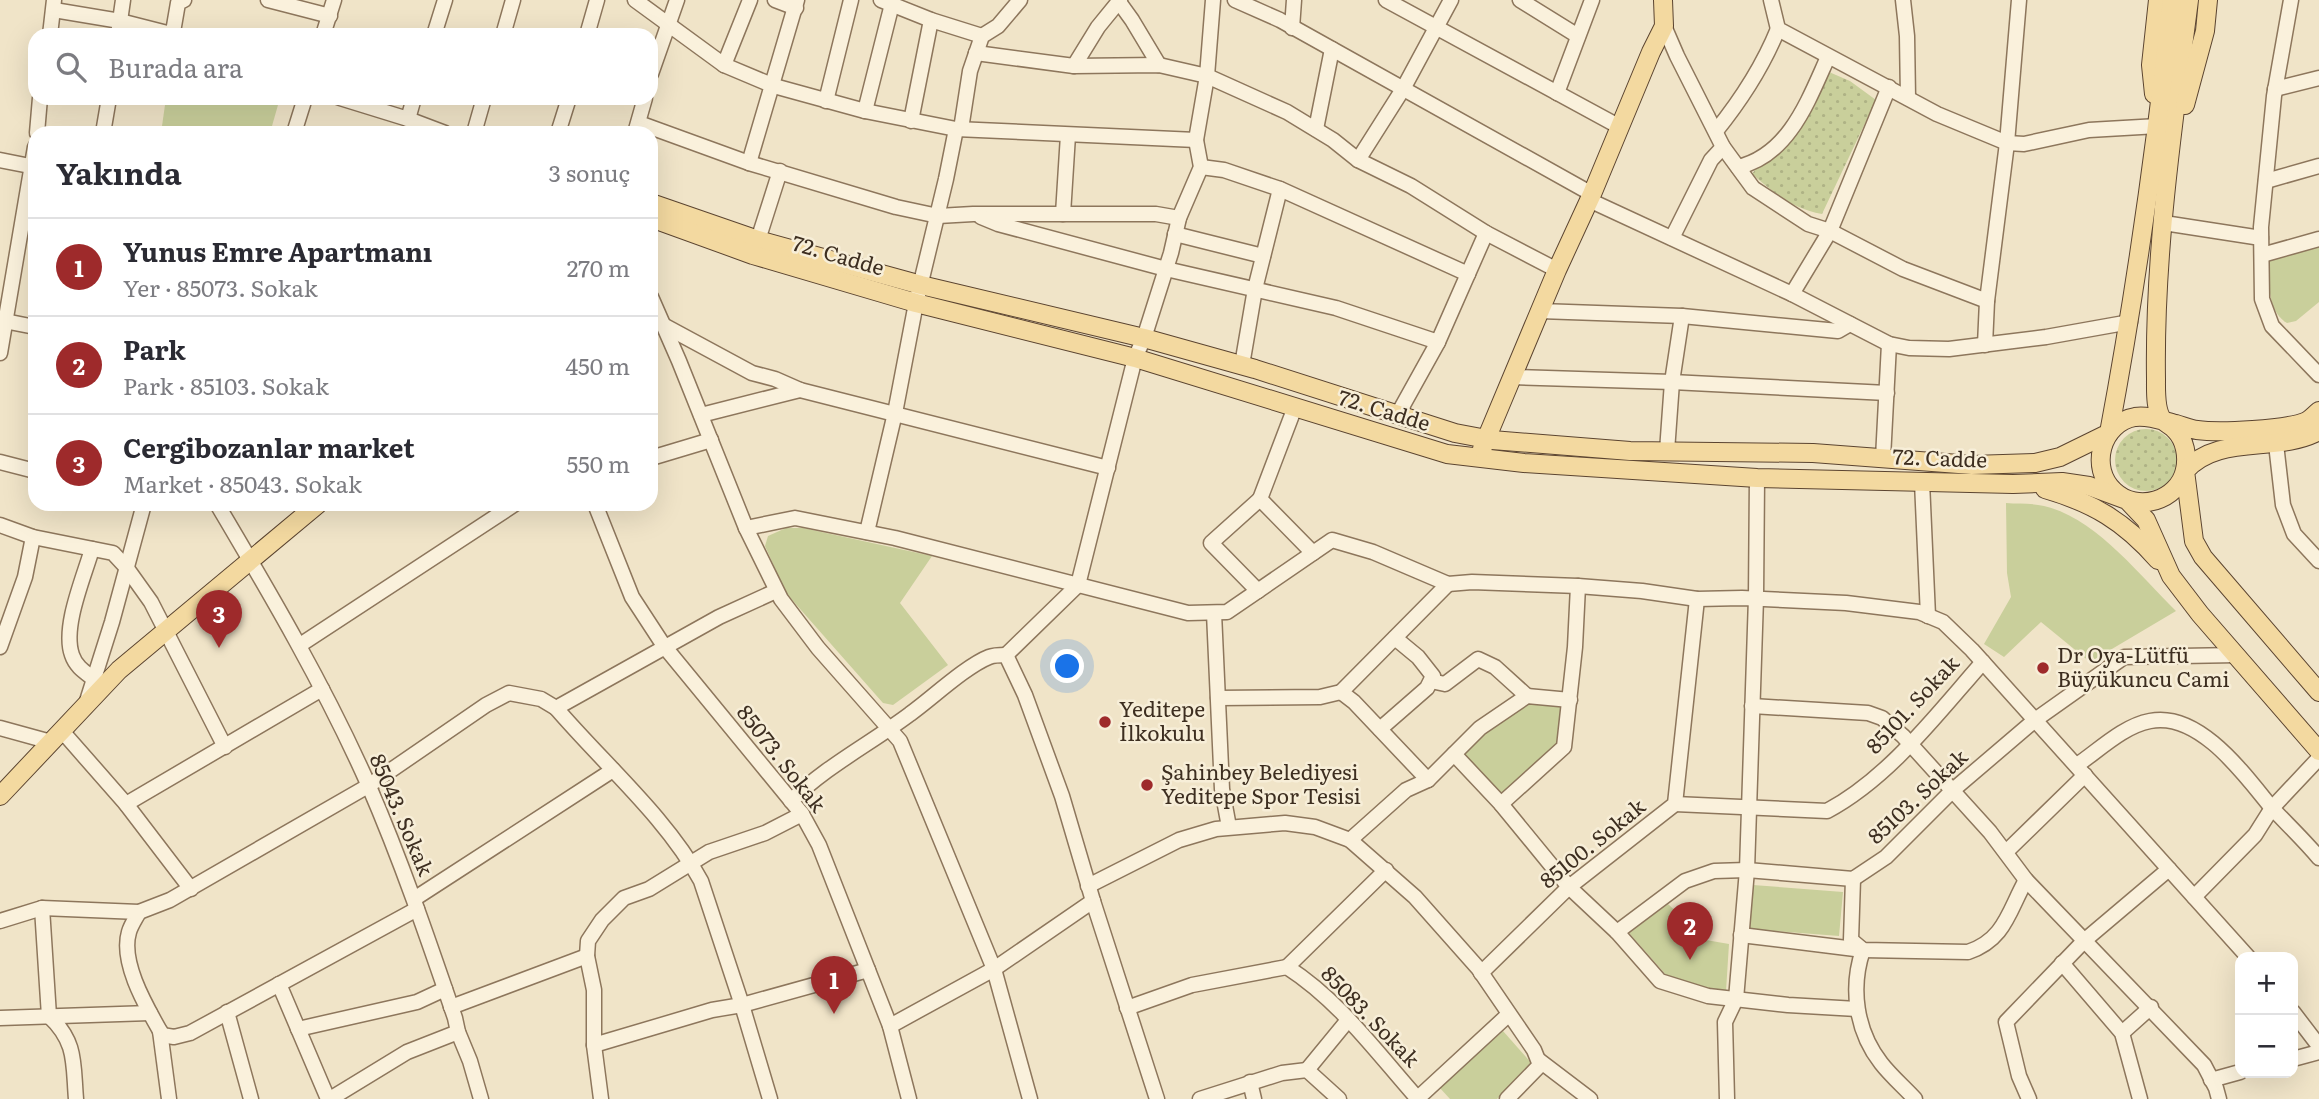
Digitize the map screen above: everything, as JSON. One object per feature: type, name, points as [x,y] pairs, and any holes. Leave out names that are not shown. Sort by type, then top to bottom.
[{"type":"main road","points":[[1477,458],[1664,26],[1663,0]]},
{"type":"main road","points":[[2158,0],[2151,65],[2158,126]]},
{"type":"main road","points":[[2171,576],[2146,520],[2107,483],[2101,471],[2100,458],[2109,433],[2130,322],[2158,126],[2172,0]]},
{"type":"main road","points":[[2189,0],[2164,223],[2156,381],[2158,409],[2163,421],[2175,429],[2183,442],[2187,456],[2185,471],[2194,541],[2203,557],[2319,692]]},
{"type":"main road","points":[[2170,162],[2204,31],[2208,0]]},
{"type":"main road","points":[[658,205],[918,294],[1144,338],[1242,365],[1455,433],[1486,439],[1630,451],[1813,453],[1972,465],[2035,463],[2060,457],[2109,433],[2120,423],[2134,417],[2148,416],[2198,430],[2248,430],[2297,424],[2309,420],[2319,411]]},
{"type":"main road","name":"72. Cadde","points":[[658,221],[753,255],[918,294],[1447,454],[1524,464],[1757,478],[2077,484],[2127,500]]},
{"type":"main road","points":[[2127,500],[2141,503],[2156,501],[2169,494],[2192,463],[2214,450],[2276,444],[2319,431]]},
{"type":"main road","points":[[2028,484],[2087,503],[2114,518],[2139,538],[2200,614],[2319,751]]},
{"type":"main road","points":[[0,796],[119,670],[310,511]]},
{"type":"street","points":[[51,28],[54,5],[119,28],[123,0]]},
{"type":"street","points":[[174,28],[178,3],[184,0]]},
{"type":"street","points":[[268,0],[300,5],[330,16]]},
{"type":"street","points":[[326,28],[334,0]]},
{"type":"street","points":[[436,28],[445,0]]},
{"type":"street","points":[[505,28],[513,0]]},
{"type":"street","points":[[589,28],[597,0]]},
{"type":"street","points":[[635,0],[724,65],[774,86],[865,111],[958,129],[1196,140]]},
{"type":"street","points":[[658,55],[677,0]]},
{"type":"street","points":[[724,65],[750,0]]},
{"type":"street","points":[[749,163],[797,4],[775,0]]},
{"type":"street","points":[[826,101],[851,0]]},
{"type":"street","points":[[867,532],[895,413],[918,294],[970,71],[982,36],[998,26],[1020,0]]},
{"type":"street","points":[[791,801],[848,754],[890,729],[975,665],[991,656],[1006,655],[1078,585],[1135,358],[1166,269],[1179,218],[1201,167],[1196,140],[1207,76],[1213,0]]},
{"type":"street","points":[[1235,0],[1280,20],[1591,197],[1889,344],[1909,348],[1949,349],[2046,337],[2130,322]]},
{"type":"street","points":[[1293,28],[1294,0]]},
{"type":"street","points":[[1386,0],[1620,127]]},
{"type":"street","points":[[1358,160],[1403,89],[1451,0]]},
{"type":"street","points":[[1520,0],[1578,36]]},
{"type":"street","points":[[1557,93],[1592,0]]},
{"type":"street","points":[[1716,131],[1742,97],[1769,51],[1778,29],[1771,0]]},
{"type":"street","points":[[1903,0],[1908,98]]},
{"type":"street","points":[[1985,345],[1987,301],[2007,144],[2019,0]]},
{"type":"street","points":[[2291,0],[2276,89],[2266,181],[2261,238],[2262,299],[2272,326],[2319,375]]},
{"type":"street","points":[[1074,66],[1098,27],[1119,1],[1159,65]]},
{"type":"street","points":[[865,111],[887,2],[931,20],[982,36]]},
{"type":"street","points":[[911,121],[931,20]]},
{"type":"street","points":[[1664,26],[1723,147],[1753,188],[1808,224],[1830,231],[1903,269],[1987,301]]},
{"type":"street","points":[[1778,29],[1937,114],[2007,144],[2024,144],[2089,130],[2158,126]]},
{"type":"street","points":[[1315,129],[1332,49]]},
{"type":"street","points":[[976,52],[1074,66],[1159,65],[1207,76],[1287,111],[1358,160],[1411,186],[1486,233],[1557,270]]},
{"type":"street","points":[[1738,167],[1753,163],[1775,149],[1795,125],[1828,57]]},
{"type":"street","points":[[2276,89],[2319,78]]},
{"type":"street","points":[[1792,294],[1830,231],[1889,87]]},
{"type":"street","points":[[38,126],[39,105]]},
{"type":"street","points":[[104,126],[107,105]]},
{"type":"street","points":[[296,126],[303,105]]},
{"type":"street","points":[[364,105],[428,126]]},
{"type":"street","points":[[408,118],[413,105]]},
{"type":"street","points":[[476,126],[482,105]]},
{"type":"street","points":[[560,126],[567,105]]},
{"type":"street","points":[[638,126],[643,105]]},
{"type":"street","points":[[658,135],[896,207],[938,216],[1156,214],[1179,218]]},
{"type":"street","points":[[1063,215],[1068,135]]},
{"type":"street","points":[[1671,238],[1711,160],[1723,147]]},
{"type":"street","points":[[0,160],[28,166]]},
{"type":"street","points":[[2266,181],[2319,166]]},
{"type":"street","points":[[1201,167],[1234,173],[1280,189],[1468,274]]},
{"type":"street","points":[[758,240],[780,172]]},
{"type":"street","points":[[1242,365],[1255,289],[1280,189]]},
{"type":"street","points":[[0,354],[3,320],[28,197]]},
{"type":"street","points":[[973,214],[1166,269],[1336,308],[1438,342]]},
{"type":"street","points":[[2164,223],[2261,238]]},
{"type":"street","points":[[1398,414],[1438,342],[1486,233]]},
{"type":"street","points":[[1175,234],[1264,256]]},
{"type":"street","points":[[2262,255],[2319,239]]},
{"type":"street","points":[[1540,311],[1682,316],[1838,331],[1850,324]]},
{"type":"street","points":[[658,313],[746,528],[776,591],[818,648],[900,741],[994,969],[1030,1099]]},
{"type":"street","points":[[1667,451],[1672,382],[1682,316]]},
{"type":"street","points":[[3,320],[28,325]]},
{"type":"street","points":[[663,325],[752,373],[800,390],[1108,468]]},
{"type":"street","points":[[1884,458],[1889,344]]},
{"type":"street","points":[[1512,377],[1887,393]]},
{"type":"street","points":[[701,415],[800,390]]},
{"type":"street","points":[[1258,592],[1211,543],[1260,499],[1295,407]]},
{"type":"street","points":[[658,456],[711,440]]},
{"type":"street","points":[[2276,444],[2283,505],[2294,534],[2319,561]]},
{"type":"street","points":[[0,462],[28,469]]},
{"type":"street","points":[[1727,1099],[1725,1022],[1736,999],[1750,808],[1757,478]]},
{"type":"street","points":[[1922,482],[1928,616]]},
{"type":"street","points":[[1260,499],[1313,553]]},
{"type":"street","points":[[86,705],[142,511]]},
{"type":"street","name":"85043. Sokak","points":[[221,511],[300,645],[369,786],[415,904],[481,1099]]},
{"type":"street","points":[[300,645],[504,511]]},
{"type":"street","name":"85073. Sokak","points":[[598,511],[632,597],[664,646],[802,814],[819,845],[890,1026],[909,1099]]},
{"type":"street","points":[[746,528],[794,518],[867,532],[1188,613],[1227,612],[1332,540],[1374,552],[1448,584],[1472,582],[1578,586],[1697,599],[1756,598],[1846,603],[1919,612],[1942,622],[1983,662],[2244,952]]},
{"type":"street","points":[[0,526],[33,537],[113,553],[151,602],[225,747]]},
{"type":"street","points":[[0,647],[24,578],[33,537]]},
{"type":"street","points":[[92,549],[69,635],[72,657],[80,669],[94,679]]},
{"type":"street","points":[[1218,698],[1320,697],[1341,692],[1448,584]]},
{"type":"street","points":[[1501,804],[1564,747],[1578,586]]},
{"type":"street","points":[[556,708],[664,646],[776,591]]},
{"type":"street","name":"85100. Sokak","points":[[1481,973],[1569,887],[1675,804],[1697,599]]},
{"type":"street","points":[[1214,613],[1222,789],[1229,827]]},
{"type":"street","points":[[1380,729],[1427,688],[1433,676],[1418,657],[1395,638]]},
{"type":"street","points":[[1006,655],[1025,695],[1062,796],[1088,886],[1157,1099]]},
{"type":"street","name":"85103. Sokak","points":[[1853,879],[1886,857],[1953,790],[2035,720],[2124,657],[2236,656]]},
{"type":"street","points":[[1431,681],[1445,684],[1478,659],[1495,667],[1527,696],[1570,700]]},
{"type":"street","name":"85101. Sokak","points":[[1675,804],[1827,811],[1847,800],[1911,744],[1983,662]]},
{"type":"street","points":[[126,804],[322,690]]},
{"type":"street","points":[[1341,692],[1354,702],[1428,780]]},
{"type":"street","points":[[0,921],[42,908],[139,912],[191,889],[369,786],[486,705],[509,693],[541,699],[556,708],[613,770],[691,863],[701,881],[770,1099]]},
{"type":"street","points":[[1350,839],[1406,790],[1428,780],[1480,728],[1527,696]]},
{"type":"street","points":[[1752,706],[1868,713],[1882,718],[1911,744],[1953,790],[2006,852],[2026,880],[2204,1065],[2219,1099]]},
{"type":"street","points":[[2006,852],[2081,770],[2130,728],[2150,721],[2172,720],[2201,734],[2238,765],[2319,858]]},
{"type":"street","points":[[0,728],[57,736],[126,804],[191,889]]},
{"type":"street","points":[[1454,754],[1501,804],[1569,887],[1617,932],[1660,981],[1708,996],[1857,1009]]},
{"type":"street","points":[[2194,897],[2255,835],[2273,808],[2319,758]]},
{"type":"street","points":[[139,912],[129,932],[127,951],[138,990],[162,1035],[174,1037],[190,1033],[415,904],[613,770]]},
{"type":"street","points":[[601,1099],[594,1045],[594,990],[587,956],[588,941],[602,920],[624,898],[649,889],[709,852],[765,833],[802,814]]},
{"type":"street","points":[[1088,886],[1179,840],[1229,827],[1285,823],[1315,827],[1350,839],[1415,897],[1481,973],[1540,1061],[1590,1099]]},
{"type":"street","points":[[2029,1099],[2006,1022],[2085,940],[2169,869]]},
{"type":"street","points":[[1287,967],[1386,870]]},
{"type":"street","points":[[1617,932],[1685,881],[1714,871],[1747,870],[1853,879],[1851,940],[1863,950]]},
{"type":"street","points":[[1741,935],[1863,950],[1968,952],[1983,947],[2002,928],[2026,880]]},
{"type":"street","points":[[890,1026],[994,969],[1093,901]]},
{"type":"street","points":[[42,908],[50,1016],[64,1030],[71,1048],[76,1099]]},
{"type":"street","points":[[1863,950],[1857,967],[1857,1017],[1880,1062],[1915,1099]]},
{"type":"street","points":[[451,1007],[587,956]]},
{"type":"street","points":[[2062,963],[2122,1033],[2140,1099]]},
{"type":"street","name":"85083. Sokak","points":[[1127,1008],[1192,985],[1287,967],[1335,1004],[1417,1099]]},
{"type":"street","points":[[594,1045],[712,1010],[742,1005],[868,970]]},
{"type":"street","points":[[279,984],[329,1099],[352,1094],[407,1052],[458,1032]]},
{"type":"street","points":[[298,1029],[417,1002],[445,989]]},
{"type":"street","points":[[2122,1033],[2151,1007]]},
{"type":"street","points":[[227,1012],[251,1099]]},
{"type":"street","points":[[0,1018],[150,1013]]},
{"type":"street","points":[[1417,1099],[1508,1015]]},
{"type":"street","points":[[2295,1015],[2318,1044],[2298,1056]]},
{"type":"street","points":[[1200,1099],[1282,1073],[1307,1070],[1348,1020]]},
{"type":"street","points":[[160,1031],[169,1099]]},
{"type":"street","points":[[1507,1099],[1540,1066],[1540,1061]]},
{"type":"street","points":[[1307,1070],[1339,1099]]},
{"type":"street","points":[[2211,1080],[2235,1073]]},
{"type":"street","points":[[1250,1082],[1254,1099]]},
{"type":"green space","points":[[1829,72],[1850,81],[1876,100],[1822,214],[1793,204],[1752,174],[1757,167],[1776,155],[1799,131],[1815,105]]},
{"type":"green space","points":[[165,105],[278,105],[272,126],[162,126]]},
{"type":"green space","points":[[2319,244],[2319,302],[2296,321],[2287,323],[2280,318],[2272,303],[2269,259]]},
{"type":"green space","points":[[2140,429],[2152,429],[2168,438],[2175,448],[2175,472],[2168,482],[2152,491],[2140,491],[2129,486],[2120,477],[2115,466],[2115,454],[2120,443],[2129,434]]},
{"type":"green space","points":[[2006,503],[2044,506],[2081,522],[2116,550],[2176,611],[2090,662],[2041,622],[2004,657],[1984,644],[2011,597],[2007,573]]},
{"type":"green space","points":[[786,528],[803,528],[932,556],[900,603],[948,665],[893,705],[883,703],[786,593],[765,546],[768,536]]},
{"type":"green space","points":[[1545,698],[1563,709],[1561,742],[1502,795],[1462,752],[1514,702]]},
{"type":"green space","points":[[1753,885],[1843,892],[1839,936],[1749,929]]},
{"type":"green space","points":[[1668,904],[1706,940],[1729,944],[1726,991],[1698,991],[1667,976],[1629,933]]},
{"type":"green space","points":[[1503,1031],[1534,1066],[1497,1099],[1450,1099],[1439,1087]]},
{"type":"place","name":"Cergibozanlar market","points":[[219,648]]},
{"type":"place","name":"Dr Oya-Lütfü Büyükuncu Cami","points":[[2043,668]]},
{"type":"place","name":"Yeditepe İlkokulu","points":[[1105,722]]},
{"type":"place","name":"Şahinbey Belediyesi Yeditepe Spor Tesisi","points":[[1147,785]]},
{"type":"place","name":"Park","points":[[1690,960]]},
{"type":"place","name":"Yunus Emre Apartmanı","points":[[834,1014]]}]
